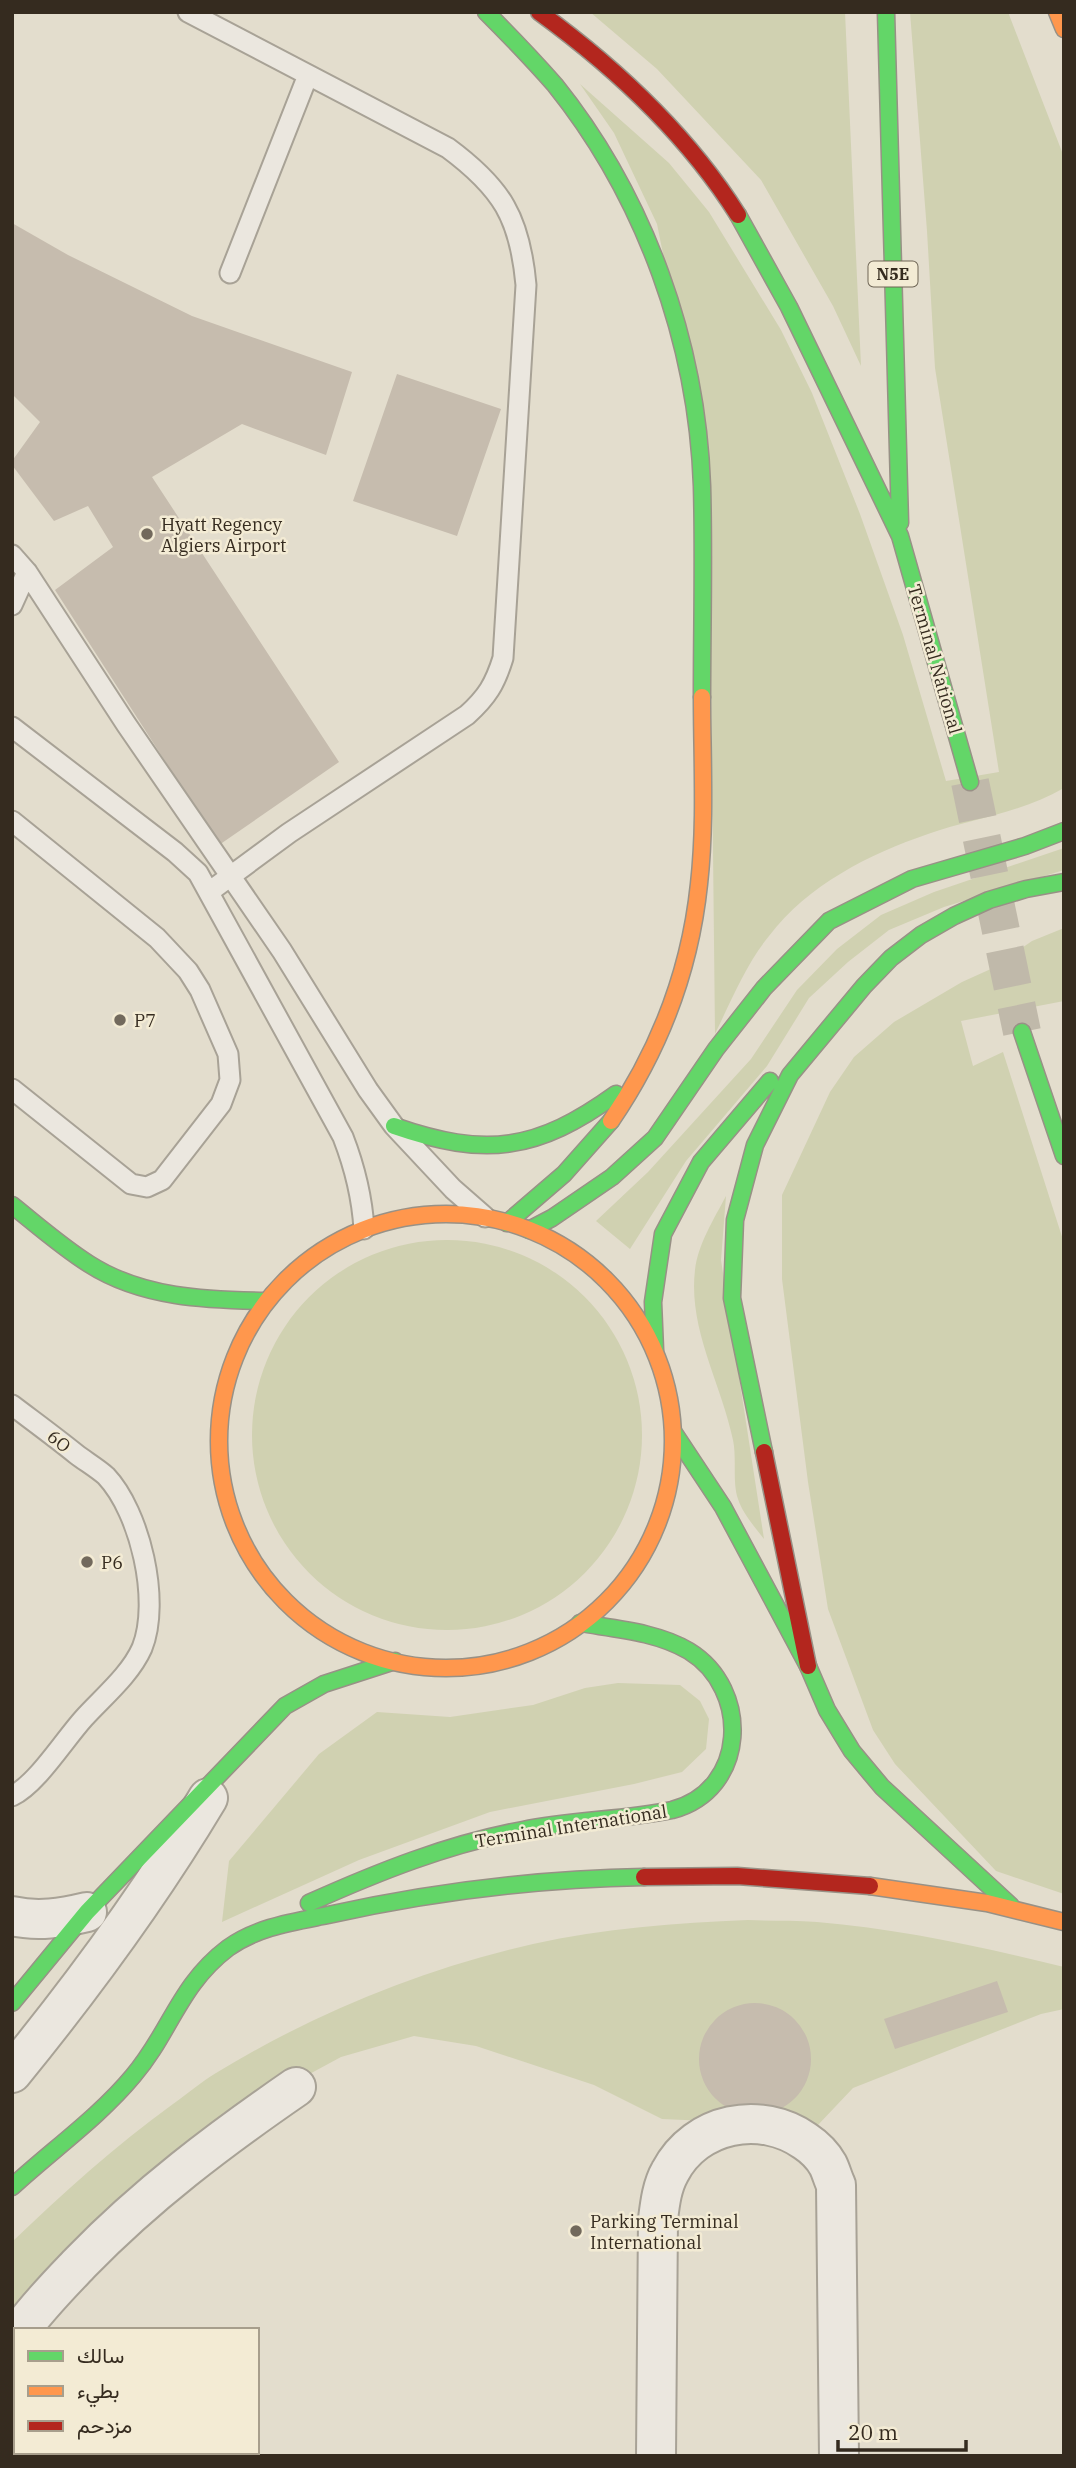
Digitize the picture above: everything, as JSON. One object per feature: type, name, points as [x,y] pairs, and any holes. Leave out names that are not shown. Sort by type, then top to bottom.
[{"type":"main road","points":[[486,12],[556,88],[587,132],[640,225],[661,275],[677,326],[692,392],[702,485],[702,842],[696,903],[686,959],[670,1014],[648,1063],[617,1114],[584,1154],[547,1191],[507,1223]]},
{"type":"main road","points":[[539,12],[578,40],[642,97],[700,161],[749,232],[790,308],[900,536]]},
{"type":"main road","name":"N5E","points":[[886,12],[900,536]]},
{"type":"main road","points":[[1057,12],[1064,29]]},
{"type":"main road","name":"Terminal National","points":[[900,536],[970,782]]},
{"type":"main road","points":[[529,1230],[552,1218],[612,1177],[655,1138],[716,1049],[764,988],[830,921],[912,878],[1025,846],[1064,831]]},
{"type":"main road","points":[[808,1666],[732,1298],[735,1220],[755,1145],[790,1075],[864,986],[891,958],[943,922],[989,900],[1064,882]]},
{"type":"main road","points":[[654,1350],[653,1302],[663,1234],[701,1162],[810,1035],[840,1016]]},
{"type":"main road","points":[[1021,1031],[1064,1156]]},
{"type":"main road","points":[[394,1126],[426,1139],[460,1146],[495,1146],[530,1141],[563,1129],[593,1112],[621,1090],[648,1063]]},
{"type":"main road","points":[[12,1205],[90,1265],[122,1281],[203,1300],[267,1301]]},
{"type":"main road","points":[[460,1214],[485,1217],[529,1230],[573,1253],[604,1278],[641,1324],[654,1350],[668,1390],[674,1433],[667,1495],[657,1525],[626,1580],[605,1603],[553,1641],[523,1654],[492,1663],[427,1667],[358,1650],[325,1632],[294,1609],[268,1581],[247,1550],[231,1516],[222,1479],[219,1441],[222,1404],[231,1367],[247,1332],[267,1301],[302,1266],[342,1239],[364,1229],[411,1217],[460,1214]]},
{"type":"main road","points":[[674,1433],[723,1507],[808,1666],[827,1710],[852,1751],[882,1787],[1011,1906]]},
{"type":"main road","name":"Terminal International","points":[[12,2187],[119,2091],[156,2044],[172,2012],[189,1988],[230,1948],[254,1932],[352,1882],[456,1846],[510,1832],[564,1823],[667,1811],[696,1801],[715,1783],[727,1761],[733,1737],[733,1711],[724,1687],[710,1667],[691,1650],[668,1640],[580,1623]]},
{"type":"main road","points":[[12,2003],[87,1912],[285,1706],[302,1693],[341,1677],[395,1661]]},
{"type":"main road","points":[[254,1932],[345,1910],[436,1894],[620,1876],[713,1875],[813,1880],[913,1890],[1011,1906],[1064,1922]]},
{"type":"street","points":[[12,2073],[104,1956],[190,1828],[229,1762]]},
{"type":"street","points":[[12,1916],[63,1918],[87,1912]]},
{"type":"street","points":[[22,2328],[41,2303],[119,2223],[201,2154],[296,2087]]},
{"type":"street","points":[[656,2456],[658,2219],[661,2194],[670,2172],[683,2153],[702,2137],[723,2127],[746,2123],[770,2125],[802,2139],[828,2163],[836,2185],[839,2456]]},
{"type":"lane","points":[[188,12],[448,148],[474,168],[496,192],[513,221],[523,252],[526,285],[503,659],[496,680],[484,700],[467,715],[289,833],[209,892]]},
{"type":"lane","points":[[230,273],[308,75]]},
{"type":"lane","points":[[12,555],[27,572],[126,724],[282,951],[368,1090],[394,1126],[453,1189],[485,1217]]},
{"type":"lane","points":[[12,605],[27,572]]},
{"type":"lane","points":[[12,726],[175,852],[198,873],[343,1137],[362,1198],[364,1229]]},
{"type":"lane","points":[[12,821],[174,954],[200,990],[231,1067],[227,1092],[221,1104],[162,1180],[147,1187],[131,1184],[12,1089]]},
{"type":"lane","name":"6O","points":[[12,1405],[106,1477],[132,1519],[144,1557],[149,1587],[148,1617],[142,1646],[119,1679],[26,1788],[12,1796]]},
{"type":"green space","points":[[590,12],[845,12],[861,366],[833,306],[761,180],[657,69]]},
{"type":"green space","points":[[910,12],[1008,12],[1064,157],[1064,788],[1014,809],[906,842],[841,873],[821,887],[785,918],[753,958],[715,1034],[709,482],[657,224],[614,133],[580,84],[669,163],[709,212],[781,330],[812,393],[860,514],[903,635],[946,781],[999,772],[935,368]]},
{"type":"green space","points":[[1064,848],[1064,870],[944,907],[889,930],[848,962],[809,998],[767,1066],[686,1161],[630,1249],[596,1221],[648,1172],[751,1059],[797,990],[837,949],[881,915],[934,892]]},
{"type":"green space","points":[[1064,928],[1064,1001],[961,1021],[973,1066],[1003,1052],[1064,1243],[1064,1894],[996,1871],[895,1764],[873,1730],[828,1609],[808,1482],[782,1279],[782,1195],[830,1092],[854,1057],[894,1022],[962,982],[993,968],[1032,941]]},
{"type":"green space","points":[[726,1196],[721,1260],[764,1539],[738,1499],[733,1440],[696,1313],[695,1270],[699,1251]]},
{"type":"green space","points":[[447,1240],[485,1244],[522,1255],[555,1273],[585,1297],[609,1327],[627,1360],[638,1397],[642,1435],[638,1473],[627,1510],[609,1543],[585,1573],[555,1597],[522,1615],[485,1626],[447,1630],[409,1626],[372,1615],[339,1597],[309,1573],[285,1543],[267,1510],[256,1473],[252,1435],[256,1397],[267,1360],[285,1327],[309,1297],[339,1273],[372,1255],[409,1244]]},
{"type":"green space","points":[[618,1683],[680,1685],[700,1701],[709,1719],[706,1749],[682,1772],[490,1812],[359,1860],[222,1922],[229,1861],[319,1754],[377,1712],[450,1717],[533,1705],[585,1688]]},
{"type":"green space","points":[[748,1920],[808,1921],[879,1929],[1064,1967],[1064,2009],[1041,2014],[853,2088],[817,2126],[662,2119],[594,2085],[476,2046],[414,2036],[341,2057],[232,2116],[130,2187],[47,2275],[12,2317],[12,2242],[70,2187],[205,2080],[291,2031],[409,1980],[491,1954],[560,1938],[613,1930]]},
{"type":"building","name":"Hyatt Regency Algiers Airport","points":[[12,223],[68,255],[192,316],[352,372],[326,455],[242,424],[152,477],[339,762],[219,845],[55,590],[113,547],[88,506],[54,521],[12,465],[12,461],[40,422],[12,394]]},
{"type":"building","points":[[397,374],[501,409],[457,536],[353,501]]},
{"type":"building","points":[[997,1981],[1008,2012],[895,2049],[884,2019]]},
{"type":"building","points":[[755,2003],[776,2007],[795,2019],[807,2038],[811,2059],[807,2080],[795,2099],[776,2111],[755,2115],[734,2111],[715,2099],[703,2080],[699,2059],[703,2038],[715,2019],[734,2007]]},
{"type":"tunnel","points":[[970,782],[1022,1032]]},
{"type":"traffic: fast","points":[[486,12],[555,85],[587,128],[640,223],[677,325],[690,378],[702,486],[702,697]]},
{"type":"traffic: fast","points":[[886,12],[900,523]]},
{"type":"traffic: fast","points":[[738,215],[789,307],[900,536]]},
{"type":"traffic: fast","points":[[900,536],[970,782]]},
{"type":"traffic: fast","points":[[529,1230],[552,1218],[612,1177],[655,1138],[716,1049],[764,988],[829,921],[912,879],[1025,846],[1064,831]]},
{"type":"traffic: fast","points":[[764,1452],[732,1298],[735,1220],[755,1145],[790,1075],[864,986],[891,958],[921,935],[989,900],[1064,882]]},
{"type":"traffic: fast","points":[[1022,1032],[1064,1156]]},
{"type":"traffic: fast","points":[[655,1350],[653,1302],[663,1234],[701,1162],[770,1081]]},
{"type":"traffic: fast","points":[[394,1126],[456,1143],[510,1143],[535,1138],[561,1128],[616,1094]]},
{"type":"traffic: fast","points":[[507,1223],[564,1174],[611,1121]]},
{"type":"traffic: fast","points":[[12,1205],[89,1264],[131,1284],[198,1298],[267,1301]]},
{"type":"traffic: fast","points":[[674,1433],[723,1507],[808,1666],[827,1710],[852,1751],[882,1787],[1011,1906]]},
{"type":"traffic: fast","points":[[309,1903],[414,1860],[495,1836],[541,1827],[672,1810],[697,1799],[715,1782],[727,1761],[732,1737],[731,1713],[723,1689],[709,1668],[689,1651],[664,1639],[580,1623]]},
{"type":"traffic: fast","points":[[12,2003],[87,1912],[285,1706],[324,1684],[395,1661]]},
{"type":"traffic: fast","points":[[12,2187],[90,2120],[119,2091],[146,2060],[186,1993],[211,1962],[251,1935],[302,1920],[445,1893],[525,1884],[644,1877]]},
{"type":"traffic: slow","points":[[1057,12],[1064,29]]},
{"type":"traffic: slow","points":[[611,1121],[644,1066],[670,1008],[695,916],[702,837],[702,697]]},
{"type":"traffic: slow","points":[[446,1214],[490,1219],[533,1232],[572,1253],[606,1281],[634,1315],[655,1354],[668,1397],[673,1441],[668,1485],[655,1528],[634,1567],[606,1601],[572,1629],[533,1650],[490,1663],[446,1668],[402,1663],[359,1650],[320,1629],[286,1601],[258,1567],[237,1528],[224,1485],[219,1441],[224,1397],[237,1354],[258,1315],[286,1281],[320,1253],[359,1232],[402,1219],[446,1214]]},
{"type":"traffic: slow","points":[[870,1886],[987,1903],[1064,1922]]},
{"type":"traffic: jam","points":[[539,12],[568,33],[648,104],[696,157],[738,215]]},
{"type":"traffic: jam","points":[[764,1452],[808,1666]]},
{"type":"traffic: jam","points":[[644,1877],[737,1876],[870,1886]]},
{"type":"place","name":"Hyatt Regency Algiers Airport","points":[[147,534]]},
{"type":"place","name":"P7","points":[[120,1020]]},
{"type":"place","name":"P6","points":[[87,1562]]},
{"type":"place","name":"Parking Terminal International","points":[[576,2231]]}]
